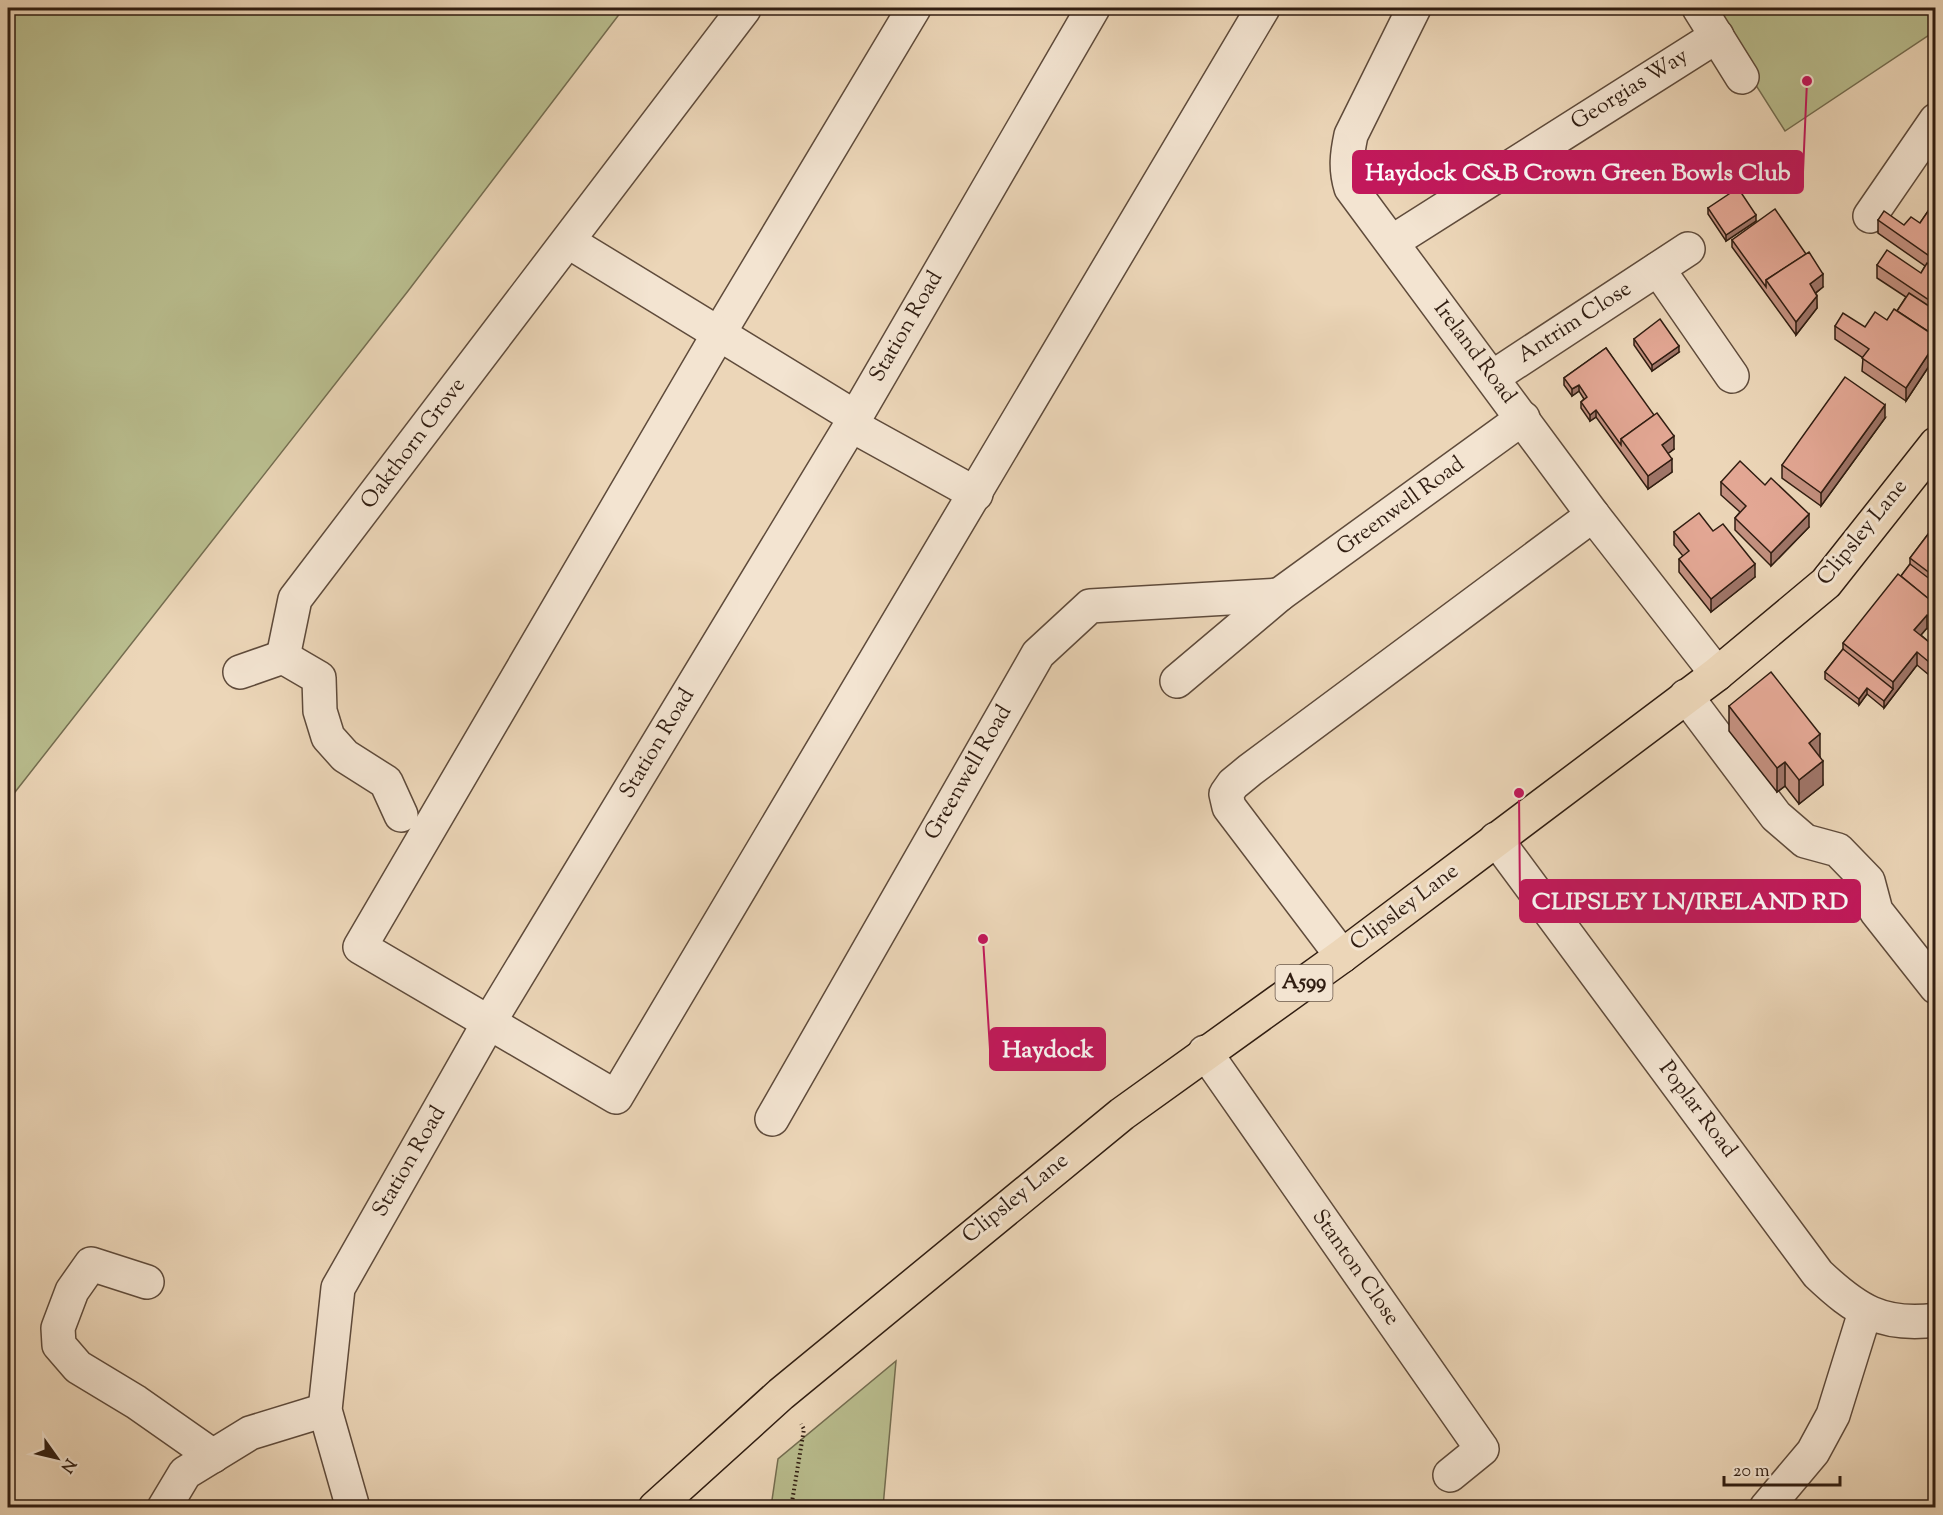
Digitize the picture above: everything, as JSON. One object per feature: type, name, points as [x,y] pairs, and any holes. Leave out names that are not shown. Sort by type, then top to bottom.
[{"type":"main road","name":"Clipsley Lane","points":[[655,1508],[780,1394],[1043,1177],[1205,1052],[1342,956],[1717,674],[1826,583],[1935,444]]},
{"type":"street","points":[[914,8],[718,335],[360,947],[616,1097],[1263,8]]},
{"type":"street","name":"Station Road","points":[[353,1508],[325,1410],[338,1288],[488,1024],[853,421],[1093,8]]},
{"type":"street","name":"Ireland Road","points":[[1414,8],[1351,135],[1346,157],[1346,174],[1351,188],[1493,376],[1593,515],[1717,674]]},
{"type":"street","points":[[1699,8],[1742,77]]},
{"type":"street","name":"Oakthorn Grove","points":[[283,657],[295,599],[569,242],[744,9]]},
{"type":"street","name":"Georgias Way","points":[[1392,242],[1717,36]]},
{"type":"street","points":[[1870,216],[1935,120]]},
{"type":"street","points":[[569,242],[853,421],[976,494]]},
{"type":"street","name":"Antrim Close","points":[[1493,376],[1688,249]]},
{"type":"street","points":[[1658,269],[1731,376]]},
{"type":"street","name":"Greenwell Road","points":[[1177,681],[1279,595],[1523,418]]},
{"type":"street","points":[[1342,956],[1229,807],[1226,794],[1233,784],[1250,770],[1593,515]]},
{"type":"street","name":"Greenwell Road","points":[[772,1119],[1038,654],[1090,606],[1279,595]]},
{"type":"street","points":[[240,672],[283,657],[319,678],[320,711],[328,737],[345,756],[386,782],[401,815]]},
{"type":"street","points":[[1686,696],[1776,816],[1805,841],[1838,850],[1868,881],[1876,911],[1935,987]]},
{"type":"street","name":"Poplar Road","points":[[1496,839],[1818,1274],[1840,1295],[1865,1312],[1889,1321],[1935,1320]]},
{"type":"street","name":"Stanton Close","points":[[1205,1052],[1482,1449],[1450,1475]]},
{"type":"street","points":[[147,1282],[91,1264],[72,1291],[58,1328],[59,1346],[78,1367],[136,1402],[213,1455]]},
{"type":"street","points":[[1766,1508],[1813,1452],[1833,1415],[1865,1312]]},
{"type":"street","points":[[164,1508],[185,1473],[250,1432],[325,1410]]},
{"type":"path","points":[[780,1394],[804,1429],[791,1508]]},
{"type":"green space","points":[[8,8],[624,8],[408,291],[8,801]]},
{"type":"green space","points":[[1707,8],[1935,8],[1935,31],[1785,131]]},
{"type":"green space","points":[[896,1361],[883,1507],[771,1507],[778,1459]]},
{"type":"building","points":[[1738,188],[1756,215],[1726,235],[1708,208]]},
{"type":"building","points":[[1935,201],[1935,260],[1878,220],[1884,211],[1904,225],[1911,217],[1920,223]]},
{"type":"building","points":[[1775,209],[1806,254],[1766,280],[1766,287],[1732,240]]},
{"type":"building","points":[[1887,250],[1921,273],[1927,263],[1935,268],[1935,304],[1877,265]]},
{"type":"building","points":[[1809,252],[1823,274],[1810,284],[1817,296],[1796,322],[1766,280]]},
{"type":"building","points":[[1909,293],[1935,310],[1935,336],[1897,311]]},
{"type":"building","points":[[1894,309],[1935,336],[1935,344],[1906,388],[1862,358],[1869,349],[1835,326],[1843,313],[1865,327],[1875,312],[1887,320]]},
{"type":"building","points":[[1660,319],[1679,346],[1652,365],[1634,339]]},
{"type":"building","points":[[1606,348],[1654,415],[1621,439],[1621,445],[1596,410],[1590,415],[1581,402],[1587,397],[1579,385],[1572,389],[1564,378]]},
{"type":"building","points":[[1845,377],[1885,405],[1821,493],[1782,465]]},
{"type":"building","points":[[1657,413],[1674,436],[1662,445],[1672,459],[1648,476],[1621,439]]},
{"type":"building","points":[[1740,461],[1765,485],[1771,478],[1809,514],[1771,553],[1735,518],[1746,506],[1721,482]]},
{"type":"building","points":[[1699,513],[1713,531],[1723,524],[1755,564],[1711,599],[1679,559],[1689,551],[1674,532]]},
{"type":"building","points":[[1935,525],[1935,577],[1910,558]]},
{"type":"building","points":[[1910,564],[1935,583],[1935,604],[1901,576]]},
{"type":"building","points":[[1898,574],[1935,604],[1935,622],[1927,615],[1914,630],[1935,647],[1935,667],[1917,652],[1893,682],[1843,643]]},
{"type":"building","points":[[1843,649],[1893,689],[1884,701],[1867,688],[1859,699],[1825,672]]},
{"type":"building","points":[[1771,672],[1820,734],[1809,743],[1823,761],[1799,780],[1785,762],[1777,768],[1729,706]]},
{"type":"place","name":"Haydock C&B Crown Green Bowls Club","points":[[1807,81]]},
{"type":"place","name":"CLIPSLEY LN/IRELAND RD","points":[[1519,793]]},
{"type":"place","name":"Haydock","points":[[983,939]]}]
